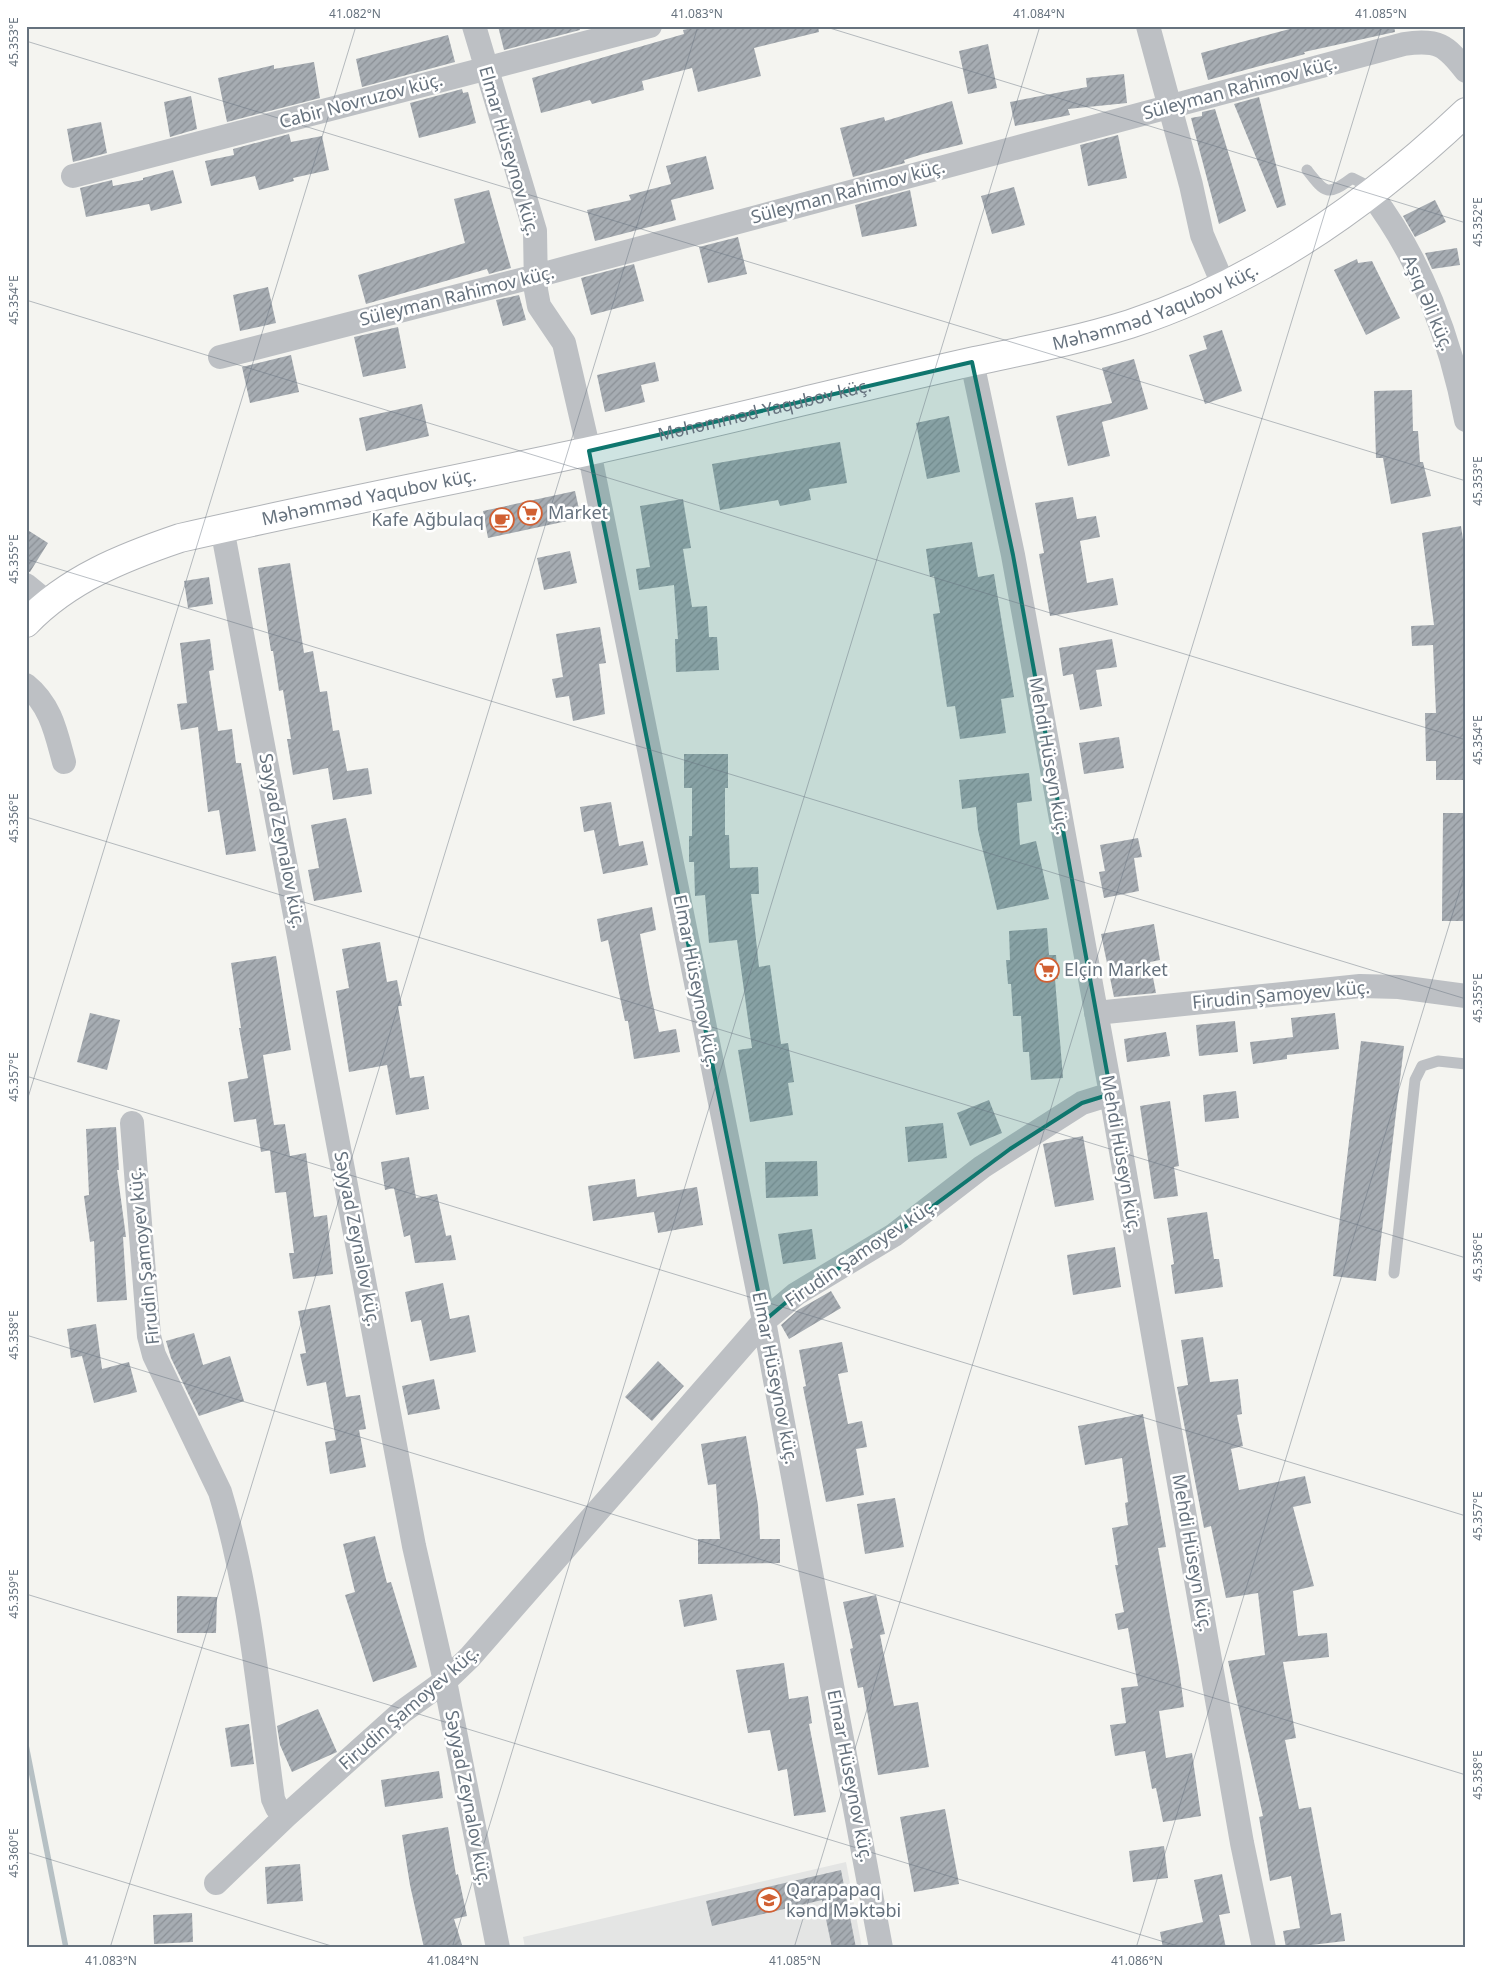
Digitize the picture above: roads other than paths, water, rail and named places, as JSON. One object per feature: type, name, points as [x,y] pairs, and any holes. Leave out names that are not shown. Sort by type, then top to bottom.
[{"type":"main road","name":"Məhəmməd Yaqubov küç.","points":[[26,623],[48,603],[83,579],[137,552],[180,538],[589,451],[1050,345],[1131,324],[1196,298],[1267,261],[1371,194],[1434,143],[1465,114]]},
{"type":"street","name":"Elmar Hüseynov küç.","points":[[474,26],[485,69],[535,231],[536,276],[540,306],[564,344],[569,358],[589,451],[764,1322],[882,1948]]},
{"type":"street","name":"Cabir Novruzov küç.","points":[[73,176],[650,26]]},
{"type":"street","points":[[1148,26],[1202,235],[1224,284]]},
{"type":"street","name":"Süleyman Rahimov küç.","points":[[220,356],[536,276],[1423,41],[1439,44],[1450,50],[1466,71]]},
{"type":"street","name":"Aşıq Əli küç.","points":[[1371,194],[1395,229],[1430,300],[1446,339],[1460,388],[1466,420]]},
{"type":"street","name":"Mehdi Hüseyn küç.","points":[[972,362],[1013,555],[1111,1094],[1242,1844],[1264,1948]]},
{"type":"street","name":"Səyyad Zeynalov küç.","points":[[222,528],[414,1546],[445,1681],[498,1948]]},
{"type":"street","points":[[26,584],[48,603]]},
{"type":"street","points":[[26,685],[44,704],[52,719],[64,762]]},
{"type":"street","name":"Firudin Şamoyev küç.","points":[[1096,1013],[1360,986],[1399,988],[1466,996]]},
{"type":"street","name":"Firudin Şamoyev küç.","points":[[132,1123],[149,1336],[154,1355],[220,1492],[240,1568],[273,1799],[277,1808],[286,1816],[402,1712],[445,1681],[470,1658],[764,1322],[796,1294],[894,1235],[1010,1148],[1082,1103],[1111,1094]]},
{"type":"street","points":[[216,1883],[286,1816]]},
{"type":"lane","points":[[1307,170],[1322,189],[1329,192],[1337,189],[1352,178],[1364,184],[1371,194]]},
{"type":"lane","points":[[1394,1273],[1415,1080],[1422,1066],[1430,1063],[1438,1061],[1466,1064]]},
{"type":"waterway","points":[[26,1745],[66,1948]]},
{"type":"place","name":"Market","points":[[530,513]]},
{"type":"place","name":"Kafe Ağbulaq","points":[[502,520]]},
{"type":"place","name":"Elçin Market","points":[[1047,970]]},
{"type":"place","name":"Qarapapaq kənd Məktəbi","points":[[769,1900]]}]
